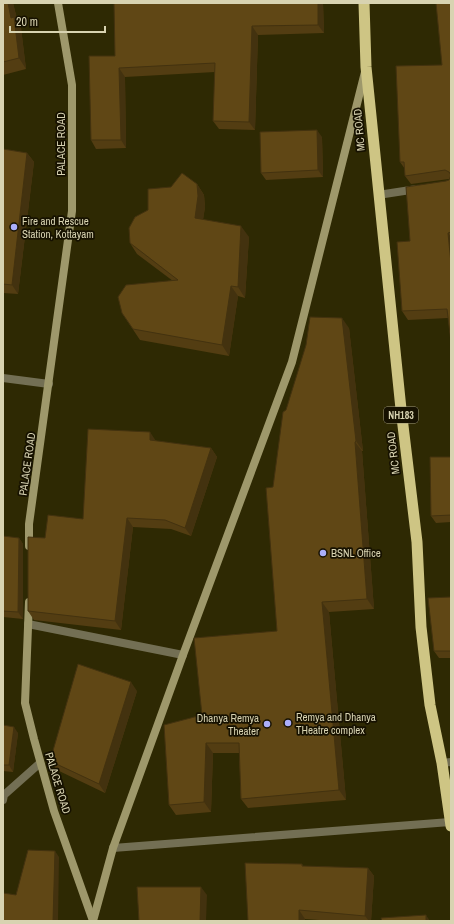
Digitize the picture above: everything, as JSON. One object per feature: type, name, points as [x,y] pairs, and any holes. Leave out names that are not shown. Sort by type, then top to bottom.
[{"type":"highway","name":"MC ROAD","points":[[364,3],[366,67],[378,195],[417,542],[421,627],[430,705],[446,762],[451,824]]},
{"type":"main road","name":"PALACE ROAD","points":[[29,555],[29,524],[72,212],[72,85],[58,3]]},
{"type":"main road","points":[[93,921],[114,848],[183,655],[292,362],[366,67]]},
{"type":"main road","name":"PALACE ROAD","points":[[29,594],[25,703],[54,811],[93,921]]},
{"type":"street","points":[[378,195],[422,188]]},
{"type":"street","points":[[3,378],[49,384]]},
{"type":"street","points":[[28,624],[183,655]]},
{"type":"street","points":[[3,800],[4,796],[40,762]]},
{"type":"street","points":[[114,848],[451,824]]},
{"type":"building","points":[[3,3],[8,3],[11,18],[14,17],[19,58],[3,62]]},
{"type":"building","points":[[114,3],[318,3],[318,25],[252,26],[249,122],[213,121],[215,63],[119,68],[121,140],[91,140],[89,56],[115,56]]},
{"type":"building","points":[[436,3],[451,3],[451,175],[445,170],[405,176],[404,162],[400,162],[396,66],[442,65]]},
{"type":"building","points":[[317,130],[318,170],[261,173],[260,132]]},
{"type":"building","name":"Fire and Rescue Station, Kottayam","points":[[3,149],[27,153],[12,285],[3,284]]},
{"type":"building","points":[[182,173],[197,184],[198,196],[195,218],[241,226],[238,287],[231,286],[222,345],[133,329],[122,313],[118,297],[126,285],[178,280],[130,243],[129,228],[135,217],[148,210],[148,189],[171,187]]},
{"type":"building","points":[[451,175],[451,232],[448,233],[451,263],[451,342],[447,309],[402,311],[397,242],[410,241],[406,187],[446,181],[449,180]]},
{"type":"building","points":[[310,317],[342,318],[356,441],[367,599],[322,602],[339,790],[241,799],[239,743],[206,743],[204,802],[169,805],[164,725],[202,715],[194,638],[277,631],[266,488],[273,487],[283,412],[286,410],[306,345]]},
{"type":"building","points":[[88,429],[150,432],[150,440],[211,448],[185,528],[165,520],[127,518],[115,621],[28,611],[28,537],[45,538],[48,515],[83,519]]},
{"type":"building","points":[[430,457],[451,457],[451,515],[431,516]]},
{"type":"building","points":[[3,536],[19,538],[18,612],[3,611]]},
{"type":"building","points":[[451,597],[451,651],[434,651],[428,598]]},
{"type":"building","points":[[78,664],[131,682],[99,784],[50,761]]},
{"type":"building","points":[[3,725],[14,727],[9,765],[3,765]]},
{"type":"building","points":[[28,850],[55,851],[53,921],[3,921],[3,893],[16,895]]},
{"type":"building","points":[[245,863],[302,864],[302,866],[368,868],[365,916],[299,910],[299,921],[248,921]]},
{"type":"building","points":[[137,887],[201,887],[200,921],[139,921]]},
{"type":"building","points":[[426,915],[426,921],[382,921],[381,918]]},
{"type":"place","name":"Fire and Rescue Station, Kottayam","points":[[14,227]]},
{"type":"place","name":"BSNL Office","points":[[323,553]]},
{"type":"place","name":"Remya and Dhanya THeatre complex","points":[[288,723]]},
{"type":"place","name":"Dhanya Remya Theater","points":[[267,724]]}]
